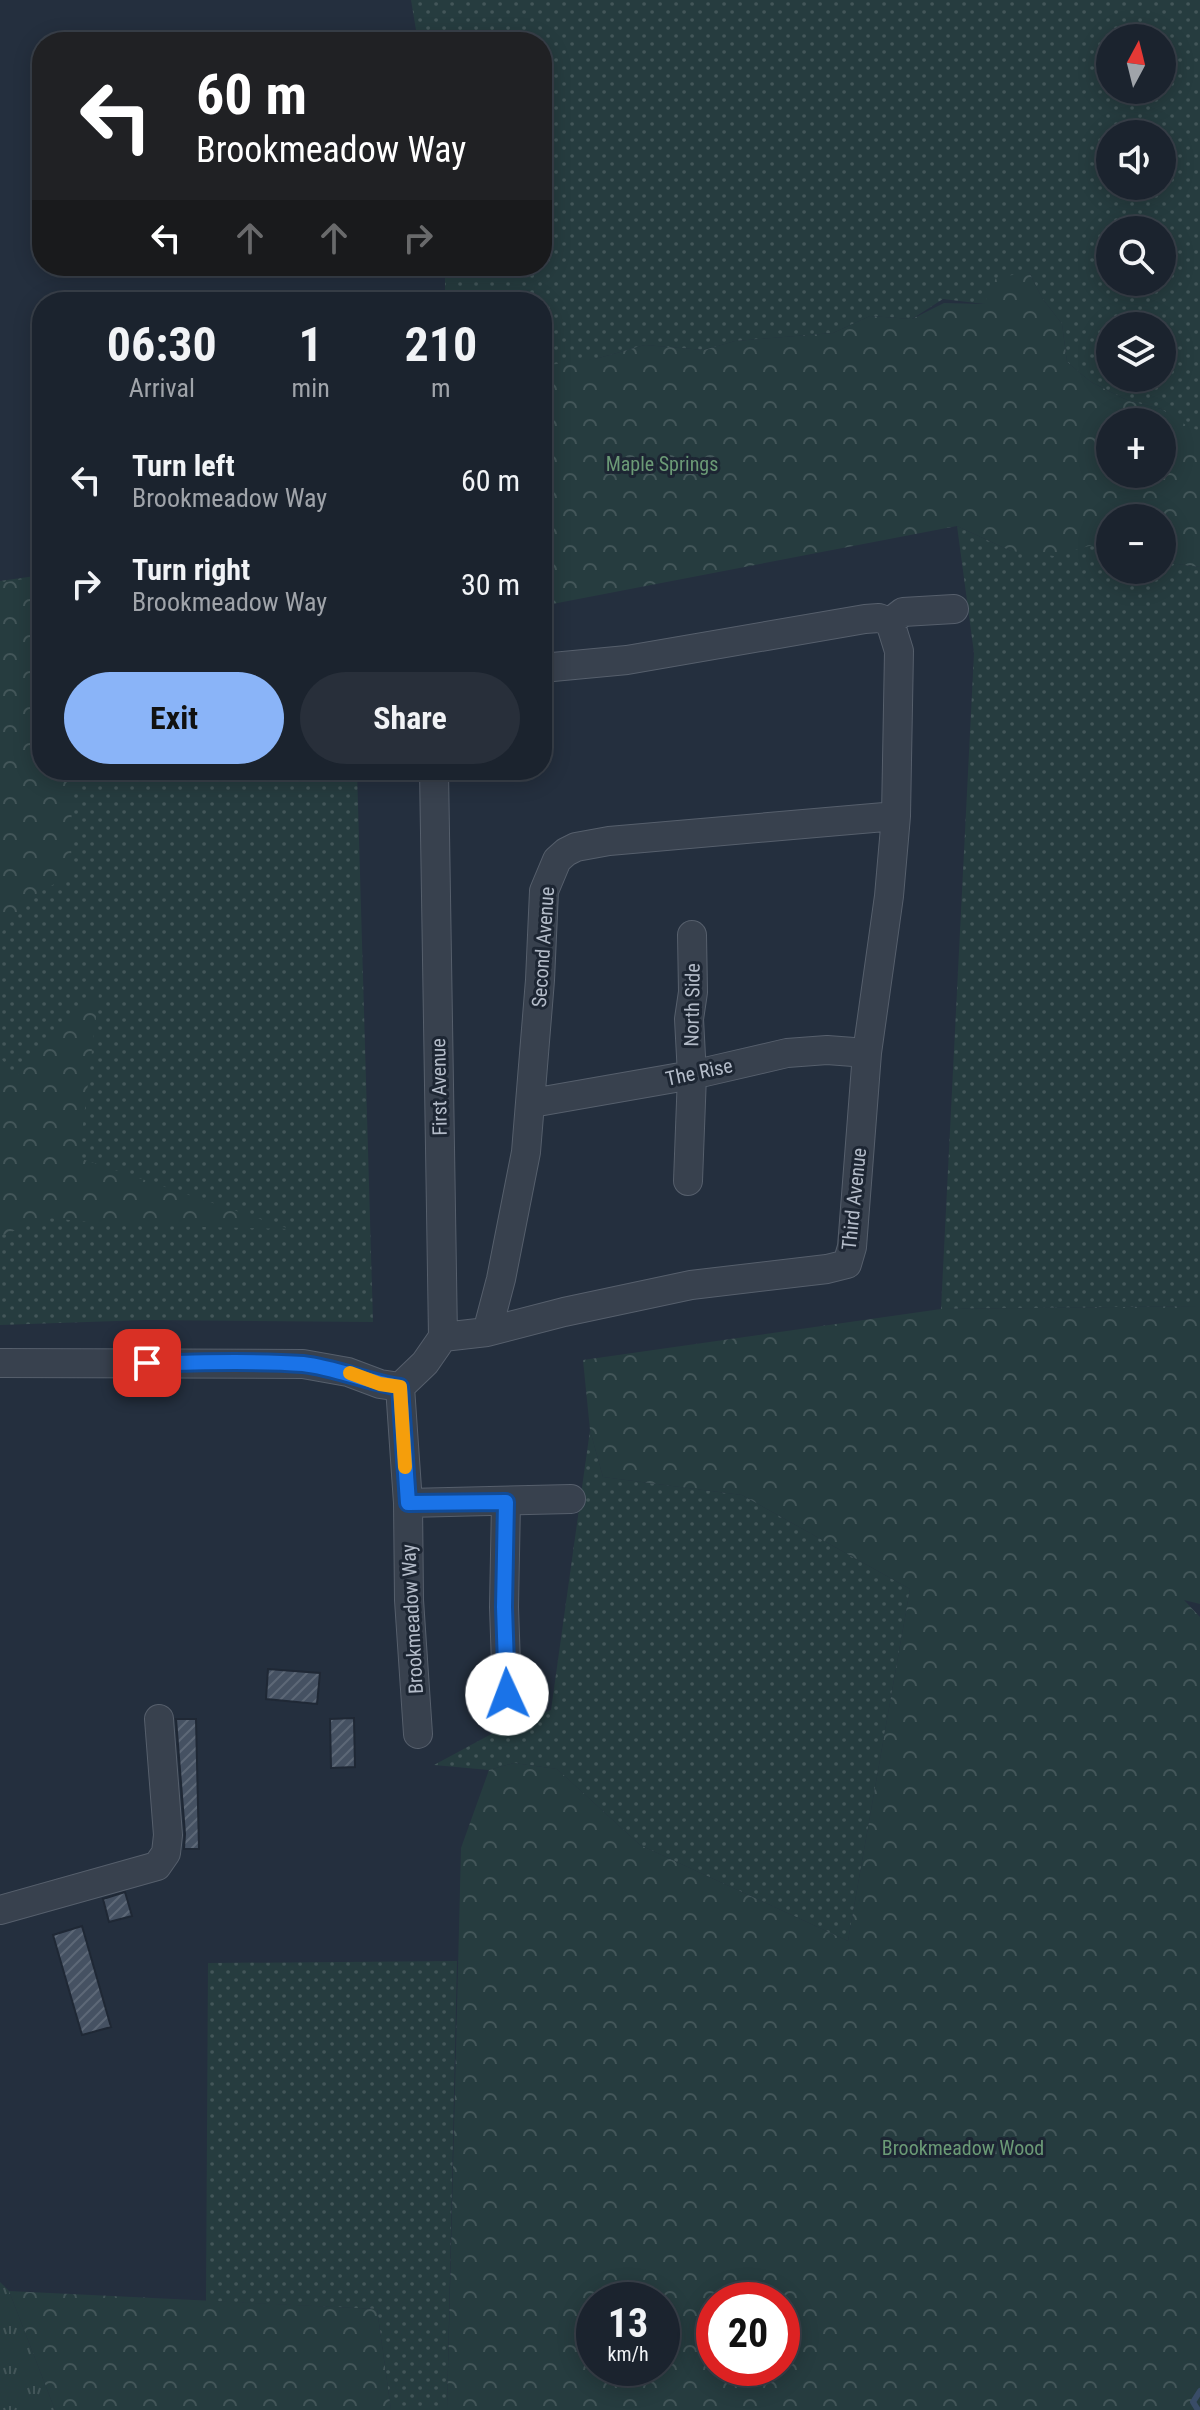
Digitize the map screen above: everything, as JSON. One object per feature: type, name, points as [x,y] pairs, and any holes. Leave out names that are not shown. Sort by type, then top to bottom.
[{"type":"street","points":[[890,622],[903,612],[954,609]]},
{"type":"street","points":[[552,667],[627,660],[865,619],[879,618],[890,622]]},
{"type":"street","points":[[890,622],[899,651],[896,816]]},
{"type":"street","name":"First Avenue","points":[[434,780],[443,1337]]},
{"type":"street","name":"Third Avenue","points":[[487,1332],[691,1285],[847,1264],[852,1247],[867,1053],[889,896],[896,816]]},
{"type":"street","name":"Second Avenue","points":[[487,1332],[501,1279],[523,1166],[532,1103],[544,891],[557,860],[576,847],[609,841],[896,816]]},
{"type":"street","name":"North Side","points":[[688,1181],[692,935]]},
{"type":"street","name":"The Rise","points":[[532,1103],[692,1075],[787,1053],[827,1050],[867,1053]]},
{"type":"street","points":[[0,1363],[303,1364],[348,1372],[380,1384],[400,1387],[425,1363],[443,1337],[487,1332]]},
{"type":"street","name":"Brookmeadow Way","points":[[400,1387],[418,1734]]},
{"type":"street","points":[[408,1503],[571,1499]]},
{"type":"street","points":[[506,1502],[504,1607],[507,1694]]},
{"type":"street","points":[[0,1910],[157,1866],[166,1853],[168,1835],[159,1719]]},
{"type":"green space","points":[[411,0],[1200,0],[1200,433],[1176,420],[1176,408],[1157,408],[1129,401],[1111,392],[1176,392],[1176,312],[1096,312],[1096,384],[1067,362],[1062,324],[1042,298],[1029,272],[984,304],[943,299],[912,319],[870,316],[833,333],[735,341],[704,350],[645,345],[557,366],[552,365],[552,292],[445,292],[445,276],[552,276],[552,32],[416,32]]},
{"type":"green space","name":"Maple Springs","points":[[1029,272],[1042,298],[1062,324],[1067,362],[1096,384],[1096,392],[1111,392],[1129,401],[1157,408],[1096,408],[1096,488],[1176,488],[1176,419],[1200,431],[1200,567],[1176,564],[1176,504],[1096,504],[1096,544],[1054,556],[1011,551],[957,526],[552,604],[552,365],[599,358],[645,345],[704,350],[735,341],[833,333],[870,316],[912,319],[944,303],[984,304],[996,278]]},
{"type":"green space","points":[[957,526],[1011,551],[1096,542],[1096,584],[1176,584],[1176,564],[1200,567],[1200,1306],[941,1309],[974,653]]},
{"type":"green space","points":[[32,576],[32,780],[357,780],[373,1322],[146,1320],[0,1325],[0,581]]},
{"type":"green space","points":[[32,578],[32,780],[72,780],[71,875],[36,894],[0,934],[0,583]]},
{"type":"green space","points":[[100,984],[79,1158],[290,1229],[123,1225],[48,1218],[0,1236],[0,1057],[16,1077]]},
{"type":"green space","name":"Brookmeadow Wood","points":[[1200,1306],[1200,1604],[1184,1600],[1200,1617],[1200,2410],[447,2410],[461,1848],[489,1770],[514,1763],[557,1769],[640,1845],[848,1941],[910,1589],[742,1495],[603,1477],[590,1430],[583,1360],[941,1309]]},
{"type":"green space","points":[[590,1430],[603,1477],[742,1495],[910,1589],[848,1941],[640,1845],[557,1769],[514,1763],[489,1770],[434,1765],[495,1732],[551,1710]]},
{"type":"green space","points":[[457,1961],[447,2410],[391,2410],[377,2309],[206,2301],[208,1963]]},
{"type":"green space","points":[[0,2282],[9,2291],[55,2410],[0,2410]]},
{"type":"green space","points":[[9,2291],[377,2309],[391,2410],[55,2410]]},
{"type":"building","points":[[268,1669],[320,1673],[317,1704],[266,1699]]},
{"type":"building","points":[[354,1718],[355,1767],[331,1768],[330,1719]]},
{"type":"building","points":[[176,1719],[196,1719],[199,1849],[184,1849]]},
{"type":"building","points":[[125,1892],[132,1916],[109,1922],[103,1899]]},
{"type":"building","points":[[82,1926],[111,2027],[82,2035],[53,1935]]},
{"type":"waterway","points":[[1198,2410],[1193,2402],[1200,2391]]},
{"type":"slow traffic","points":[[350,1373],[380,1384],[400,1387],[405,1467]]},
{"type":"route","points":[[147,1363],[303,1364],[348,1372],[380,1384],[400,1387],[408,1503],[506,1502],[504,1607],[507,1694]]}]
